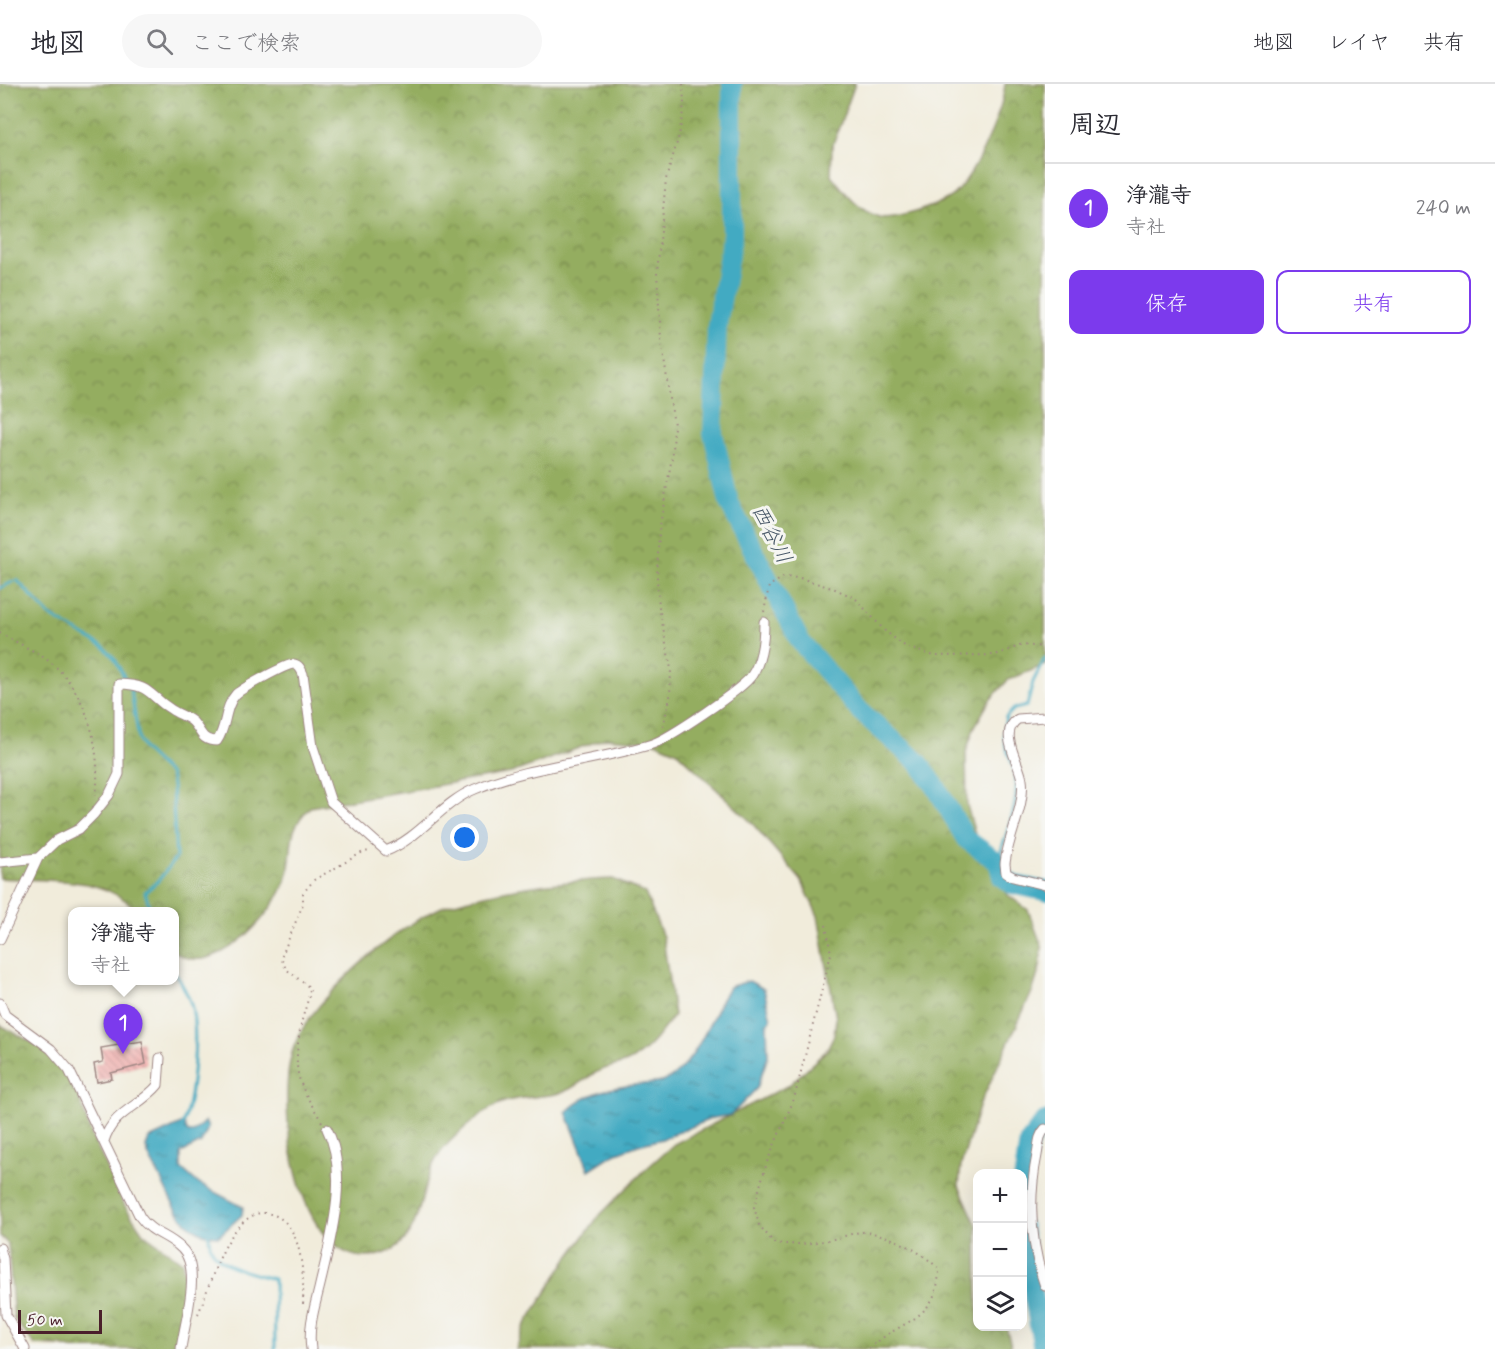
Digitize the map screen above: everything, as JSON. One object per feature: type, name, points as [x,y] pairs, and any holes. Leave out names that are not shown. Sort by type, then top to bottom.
[{"type":"street","points":[[0,939],[38,858],[57,840],[79,829],[94,814],[109,795],[119,774],[119,684],[141,685],[169,708],[192,722],[201,736],[208,741],[217,741],[223,732],[226,712],[236,694],[282,666],[295,664],[300,667],[314,747],[331,802],[386,851],[405,844],[458,798],[474,789],[560,764],[654,744],[723,700],[752,675],[764,640],[764,622]]},
{"type":"street","points":[[1045,717],[1018,719],[1011,729],[1011,748],[1020,768],[1023,787],[1005,864],[1006,873],[1013,877],[1045,885]]},
{"type":"street","points":[[0,862],[38,858]]},
{"type":"street","points":[[0,1003],[5,1015],[61,1058],[84,1098],[94,1125],[147,1227],[178,1245],[188,1257],[192,1280],[181,1349]]},
{"type":"street","points":[[104,1141],[116,1117],[158,1085],[160,1058]]},
{"type":"street","points":[[310,1349],[311,1322],[325,1262],[338,1186],[338,1156],[327,1129]]},
{"type":"street","points":[[1045,1129],[1039,1138],[1031,1184],[1035,1257],[1045,1286]]},
{"type":"street","points":[[0,1248],[3,1259],[6,1315],[25,1349]]},
{"type":"path","points":[[659,740],[670,698],[671,669],[659,607],[658,543],[673,451],[674,425],[661,339],[657,273],[666,179],[679,136],[684,105],[683,84]]},
{"type":"path","points":[[764,622],[769,586],[784,577],[800,578],[855,598],[885,631],[906,647],[934,656],[995,655],[1022,645],[1045,647]]},
{"type":"path","points":[[0,633],[59,669],[84,709],[98,760],[94,814]]},
{"type":"path","points":[[327,1129],[299,1084],[296,1069],[301,1025],[310,988],[286,969],[281,955],[308,886],[363,852],[386,851]]},
{"type":"path","points":[[826,925],[831,954],[795,1099],[767,1162],[754,1207],[759,1225],[774,1243],[792,1246],[811,1244],[861,1232],[910,1247],[925,1255],[939,1269],[939,1288],[933,1299],[917,1317],[876,1341],[868,1349]]},
{"type":"path","points":[[197,1318],[211,1286],[219,1257],[238,1230],[255,1214],[266,1212],[285,1220],[295,1234],[301,1267],[303,1307],[311,1322]]},
{"type":"green space","points":[[0,84],[855,84],[832,147],[831,175],[864,210],[886,218],[907,214],[942,202],[956,192],[972,170],[994,126],[1005,84],[1045,84],[1045,665],[1008,680],[990,700],[974,728],[966,752],[967,805],[976,838],[1008,895],[1028,910],[1042,946],[1040,967],[1033,990],[980,1104],[961,1165],[959,1186],[973,1217],[973,1331],[1007,1331],[1012,1349],[516,1349],[524,1327],[566,1261],[598,1217],[646,1169],[674,1144],[789,1085],[826,1051],[834,1035],[836,1018],[818,916],[801,880],[751,822],[676,751],[655,742],[606,738],[511,773],[310,807],[296,825],[286,880],[269,910],[240,940],[223,952],[206,958],[190,959],[179,954],[179,907],[133,907],[107,890],[91,885],[55,880],[0,878]]},
{"type":"green space","points":[[613,879],[645,893],[663,937],[674,1015],[659,1035],[635,1058],[600,1070],[570,1089],[550,1095],[504,1102],[471,1122],[452,1139],[436,1159],[430,1171],[414,1225],[398,1246],[386,1253],[356,1256],[331,1242],[312,1216],[298,1182],[290,1143],[287,1104],[289,1070],[295,1044],[315,1011],[341,982],[376,950],[401,931],[442,907],[525,887]]},
{"type":"green space","points":[[0,1025],[48,1051],[76,1089],[92,1136],[126,1208],[143,1233],[182,1262],[186,1280],[177,1349],[72,1349],[61,1346],[35,1345],[14,1319],[8,1244],[0,1236]]},
{"type":"water","points":[[749,981],[764,989],[771,1019],[767,1025],[768,1056],[757,1088],[731,1115],[713,1118],[662,1139],[612,1155],[589,1170],[566,1112],[583,1099],[601,1091],[660,1083],[676,1074],[686,1064],[702,1039],[729,987]]},
{"type":"water","points":[[205,1121],[208,1128],[201,1143],[181,1153],[181,1168],[199,1184],[243,1207],[242,1215],[219,1236],[197,1231],[181,1217],[146,1147],[149,1139],[181,1124],[184,1124],[188,1132],[193,1132]]},
{"type":"building","points":[[142,1041],[146,1064],[111,1073],[112,1079],[97,1082],[94,1064],[103,1062],[101,1048]]},
{"type":"waterway","name":"西谷川","points":[[732,84],[732,237],[717,325],[713,433],[729,503],[800,641],[860,711],[919,763],[936,787],[966,839],[998,862],[1002,877],[1012,884],[1045,891]]},
{"type":"waterway","points":[[0,588],[17,580],[50,616],[104,647],[115,659],[131,691],[139,740],[144,750],[170,775],[172,785],[176,858],[158,881],[145,892],[150,907]]},
{"type":"waterway","points":[[998,862],[1013,811],[1016,790],[1014,771],[1004,737],[1006,717],[1014,709],[1027,706],[1033,682],[1045,658]]},
{"type":"waterway","points":[[179,979],[191,1004],[195,1048],[192,1085],[181,1128]]},
{"type":"waterway","name":"西谷川","points":[[1025,1169],[1029,1142],[1045,1121]]},
{"type":"waterway","points":[[208,1234],[211,1248],[222,1261],[239,1269],[274,1279],[275,1349]]},
{"type":"waterway","name":"西谷川","points":[[1027,1256],[1043,1349]]},
{"type":"place","name":"浄瀧寺","points":[[123,1054]]}]
